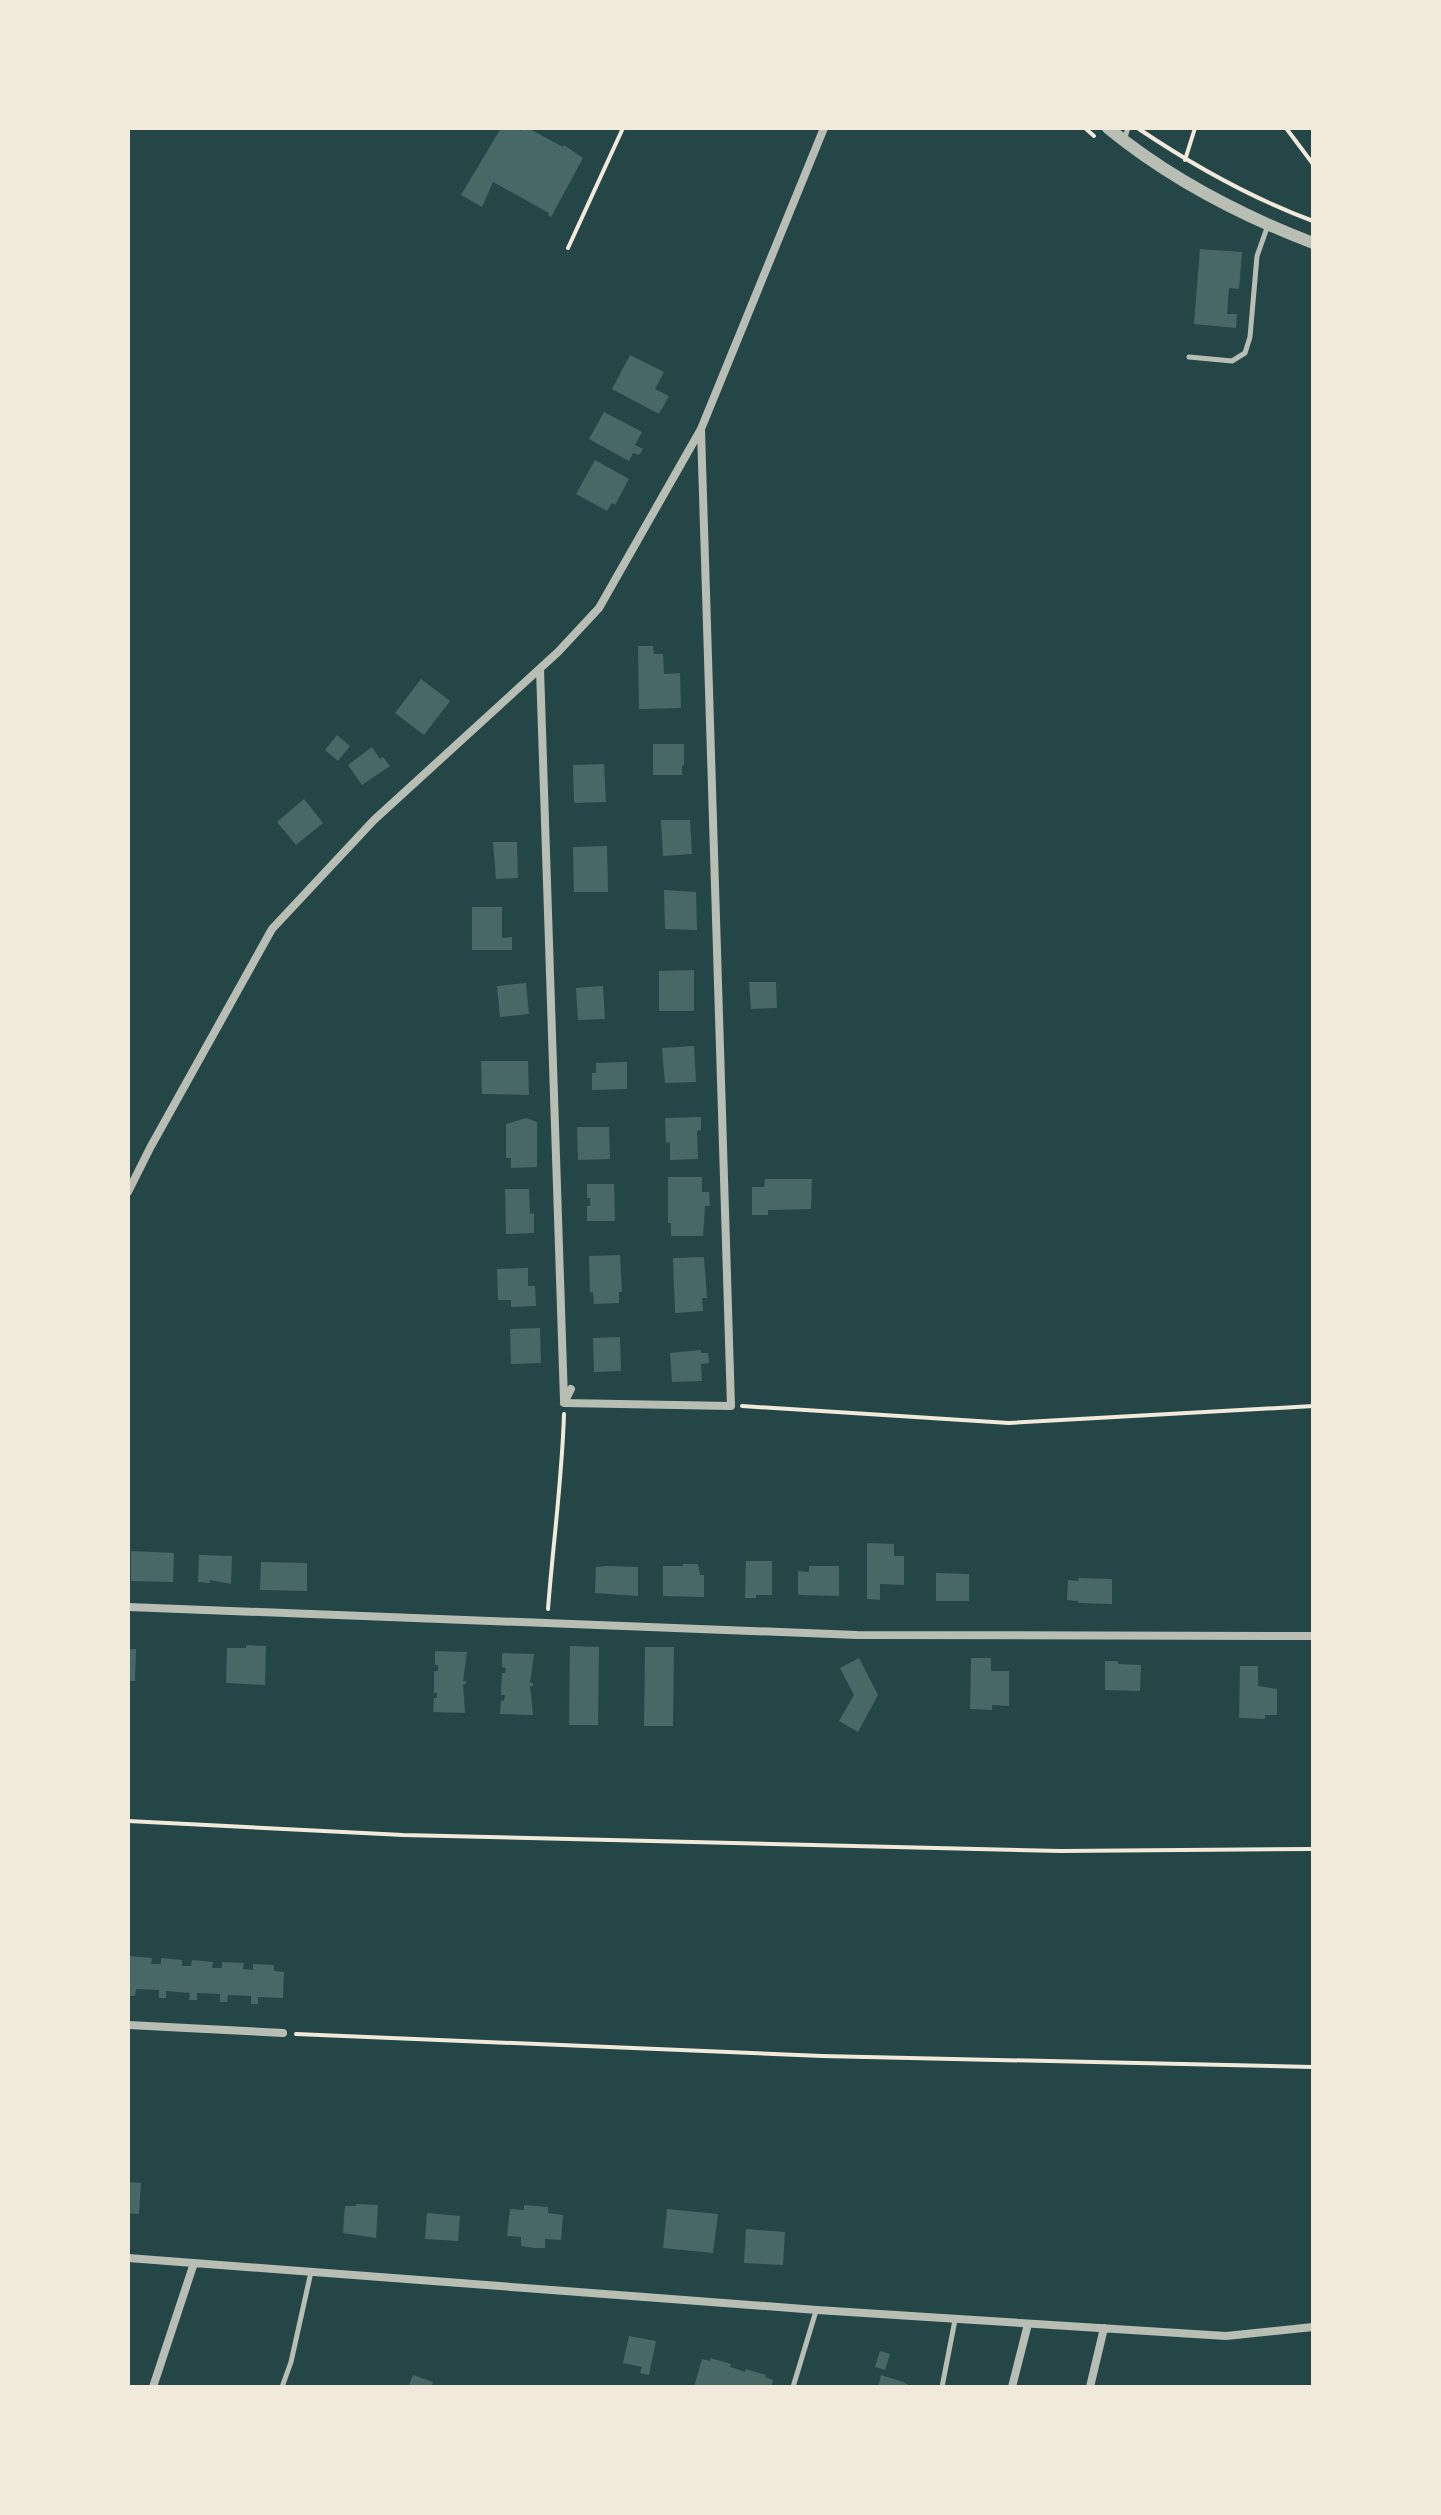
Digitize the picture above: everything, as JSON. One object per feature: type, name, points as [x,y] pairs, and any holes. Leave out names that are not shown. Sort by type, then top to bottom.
[{"type":"street","points":[[128,1192],[272,929],[374,820],[540,669],[599,608],[701,429],[824,128]]},
{"type":"street","points":[[1108,128],[1200,191],[1313,243]]},
{"type":"street","points":[[564,1403],[731,1406],[701,429]]},
{"type":"street","points":[[540,669],[564,1403]]},
{"type":"street","points":[[564,1403],[571,1389]]},
{"type":"street","points":[[128,1607],[857,1635],[1313,1636]]},
{"type":"street","points":[[128,2025],[283,2033]]},
{"type":"street","points":[[128,2258],[955,2320],[1226,2336],[1313,2327]]},
{"type":"street","points":[[153,2387],[194,2263]]},
{"type":"street","points":[[1012,2387],[1028,2324]]},
{"type":"street","points":[[1090,2387],[1104,2328]]},
{"type":"lane","points":[[1124,141],[1128,128]]},
{"type":"lane","points":[[1189,357],[1232,361],[1245,353],[1250,337],[1257,256],[1268,224]]},
{"type":"lane","points":[[282,2387],[291,2362],[311,2271]]},
{"type":"lane","points":[[793,2387],[817,2310]]},
{"type":"lane","points":[[942,2387],[955,2320]]},
{"type":"path","points":[[568,248],[623,128]]},
{"type":"path","points":[[1138,128],[1185,160],[1248,194],[1313,221]]},
{"type":"path","points":[[1185,160],[1195,128]]},
{"type":"path","points":[[1286,128],[1313,164]]},
{"type":"path","points":[[547,1623],[562,1476],[564,1403]]},
{"type":"path","points":[[731,1406],[1009,1423],[1313,1406]]},
{"type":"path","points":[[128,1821],[403,1835],[1014,1850],[1313,1849]]},
{"type":"path","points":[[283,2033],[822,2056],[1313,2067]]},
{"type":"shaded area","points":[[128,128],[1313,128],[1313,2387],[128,2387]]},
{"type":"building","points":[[501,128],[521,131],[528,128],[583,158],[551,217],[493,182],[482,207],[461,195]]},
{"type":"building","points":[[1200,249],[1242,252],[1239,289],[1229,288],[1227,314],[1237,314],[1236,328],[1194,324]]},
{"type":"building","points":[[630,355],[664,372],[655,389],[669,396],[659,414],[612,389]]},
{"type":"building","points":[[604,412],[642,432],[635,445],[643,449],[639,455],[633,453],[629,461],[589,439]]},
{"type":"building","points":[[595,460],[629,479],[615,505],[612,503],[607,511],[576,494]]},
{"type":"building","points":[[638,646],[653,646],[654,654],[663,654],[664,674],[680,673],[681,708],[639,709]]},
{"type":"building","points":[[421,679],[450,701],[424,735],[395,713]]},
{"type":"building","points":[[337,735],[350,746],[338,761],[325,750]]},
{"type":"building","points":[[653,744],[684,744],[682,775],[653,775]]},
{"type":"building","points":[[372,747],[380,759],[383,757],[390,766],[362,785],[348,765]]},
{"type":"building","points":[[604,764],[606,802],[574,803],[573,765]]},
{"type":"building","points":[[304,799],[323,823],[296,845],[277,822]]},
{"type":"building","points":[[661,820],[690,820],[692,854],[663,856]]},
{"type":"building","points":[[493,842],[517,842],[518,878],[496,879]]},
{"type":"building","points":[[607,846],[608,892],[574,892],[573,847]]},
{"type":"building","points":[[664,890],[696,892],[697,930],[665,929]]},
{"type":"building","points":[[472,907],[502,907],[502,938],[512,937],[512,950],[472,950]]},
{"type":"building","points":[[694,970],[694,1011],[659,1011],[659,971]]},
{"type":"building","points":[[749,982],[776,982],[777,1008],[751,1009]]},
{"type":"building","points":[[526,983],[529,1014],[500,1017],[497,986]]},
{"type":"building","points":[[603,986],[605,1019],[578,1020],[576,988]]},
{"type":"building","points":[[694,1046],[696,1082],[665,1083],[662,1048]]},
{"type":"building","points":[[481,1061],[528,1061],[529,1095],[482,1094]]},
{"type":"building","points":[[627,1062],[627,1089],[592,1090],[592,1073],[596,1073],[596,1063]]},
{"type":"building","points":[[701,1117],[701,1130],[697,1131],[698,1159],[670,1160],[665,1118]]},
{"type":"building","points":[[526,1118],[537,1122],[537,1167],[511,1168],[511,1158],[506,1158],[506,1124]]},
{"type":"building","points":[[577,1127],[609,1127],[610,1159],[578,1160]]},
{"type":"building","points":[[668,1177],[702,1177],[702,1192],[709,1192],[710,1206],[705,1206],[703,1236],[671,1236]]},
{"type":"building","points":[[765,1179],[812,1179],[811,1209],[768,1210],[768,1215],[752,1215],[752,1187],[764,1187]]},
{"type":"building","points":[[587,1184],[614,1184],[615,1221],[587,1221],[590,1198],[587,1198]]},
{"type":"building","points":[[505,1189],[529,1189],[534,1233],[506,1234]]},
{"type":"building","points":[[620,1255],[622,1292],[619,1292],[619,1303],[594,1304],[593,1292],[590,1293],[589,1256]]},
{"type":"building","points":[[704,1257],[707,1298],[702,1298],[703,1311],[675,1313],[673,1258]]},
{"type":"building","points":[[528,1268],[528,1286],[535,1286],[536,1306],[511,1307],[511,1300],[498,1300],[497,1269]]},
{"type":"building","points":[[540,1328],[541,1363],[511,1364],[510,1329]]},
{"type":"building","points":[[620,1337],[621,1371],[594,1372],[593,1338]]},
{"type":"building","points":[[701,1350],[701,1353],[708,1353],[709,1363],[701,1364],[702,1381],[672,1382],[670,1353]]},
{"type":"building","points":[[867,1543],[894,1544],[894,1556],[904,1556],[904,1585],[880,1584],[880,1600],[867,1599]]},
{"type":"building","points":[[131,1551],[174,1553],[173,1582],[131,1581]]},
{"type":"building","points":[[199,1555],[232,1556],[231,1584],[210,1580],[210,1583],[198,1582]]},
{"type":"building","points":[[746,1561],[772,1561],[772,1595],[745,1598]]},
{"type":"building","points":[[261,1562],[307,1563],[307,1591],[260,1590]]},
{"type":"building","points":[[698,1564],[700,1575],[704,1575],[704,1597],[663,1596],[663,1566]]},
{"type":"building","points":[[809,1566],[839,1566],[839,1596],[798,1595],[798,1571],[809,1572]]},
{"type":"building","points":[[596,1567],[638,1567],[638,1596],[595,1593]]},
{"type":"building","points":[[936,1573],[969,1574],[969,1601],[936,1601]]},
{"type":"building","points":[[1079,1578],[1112,1579],[1112,1604],[1067,1600],[1068,1580],[1078,1581]]},
{"type":"building","points":[[246,1645],[266,1646],[265,1685],[226,1683],[227,1648],[246,1648]]},
{"type":"building","points":[[570,1646],[599,1647],[598,1725],[569,1725]]},
{"type":"building","points":[[645,1647],[674,1647],[673,1726],[644,1726]]},
{"type":"building","points":[[128,1649],[136,1649],[135,1681],[128,1681]]},
{"type":"building","points":[[435,1651],[467,1652],[463,1681],[466,1681],[463,1684],[465,1713],[433,1712],[434,1698],[437,1698],[437,1693],[434,1693],[434,1671],[438,1671]]},
{"type":"building","points":[[502,1653],[534,1654],[530,1683],[533,1683],[530,1686],[533,1715],[500,1714],[501,1700],[504,1701],[505,1695],[501,1695],[502,1673],[506,1668],[502,1667]]},
{"type":"building","points":[[859,1658],[878,1695],[858,1732],[839,1721],[854,1695],[840,1668]]},
{"type":"building","points":[[971,1658],[991,1658],[991,1671],[1009,1671],[1009,1706],[992,1705],[992,1710],[970,1709]]},
{"type":"building","points":[[1105,1661],[1141,1665],[1140,1691],[1105,1690]]},
{"type":"building","points":[[1240,1666],[1258,1666],[1258,1686],[1277,1689],[1277,1715],[1265,1715],[1265,1719],[1239,1718]]},
{"type":"building","points":[[130,1956],[152,1958],[151,1964],[161,1964],[161,1958],[182,1960],[182,1966],[191,1966],[192,1960],[213,1962],[212,1968],[222,1968],[222,1962],[244,1963],[243,1969],[253,1970],[253,1964],[274,1965],[274,1971],[284,1972],[283,1998],[258,1997],[258,2004],[251,2004],[251,1996],[228,1995],[227,2002],[220,2002],[220,1994],[197,1993],[197,2000],[189,2000],[190,1993],[166,1991],[166,1998],[159,1998],[159,1990],[136,1989],[135,1996],[128,1996]]},
{"type":"building","points":[[128,2182],[141,2183],[139,2214],[128,2213]]},
{"type":"building","points":[[378,2205],[376,2238],[343,2233],[345,2206]]},
{"type":"building","points":[[524,2205],[548,2207],[548,2213],[563,2215],[561,2240],[545,2239],[545,2248],[534,2248],[521,2246],[521,2237],[507,2236],[510,2209],[524,2210]]},
{"type":"building","points":[[667,2209],[718,2214],[713,2253],[663,2248]]},
{"type":"building","points":[[427,2213],[460,2216],[458,2241],[425,2239]]},
{"type":"building","points":[[746,2229],[785,2232],[783,2265],[744,2263]]},
{"type":"building","points":[[629,2336],[656,2341],[649,2375],[640,2373],[642,2367],[623,2363]]},
{"type":"building","points":[[880,2351],[890,2354],[885,2370],[875,2367]]},
{"type":"building","points":[[710,2358],[745,2372],[746,2369],[766,2375],[773,2380],[771,2387],[694,2387],[702,2359],[710,2361]]},
{"type":"building","points":[[413,2375],[433,2382],[431,2387],[408,2387]]},
{"type":"building","points":[[881,2375],[903,2382],[912,2387],[878,2387]]}]
